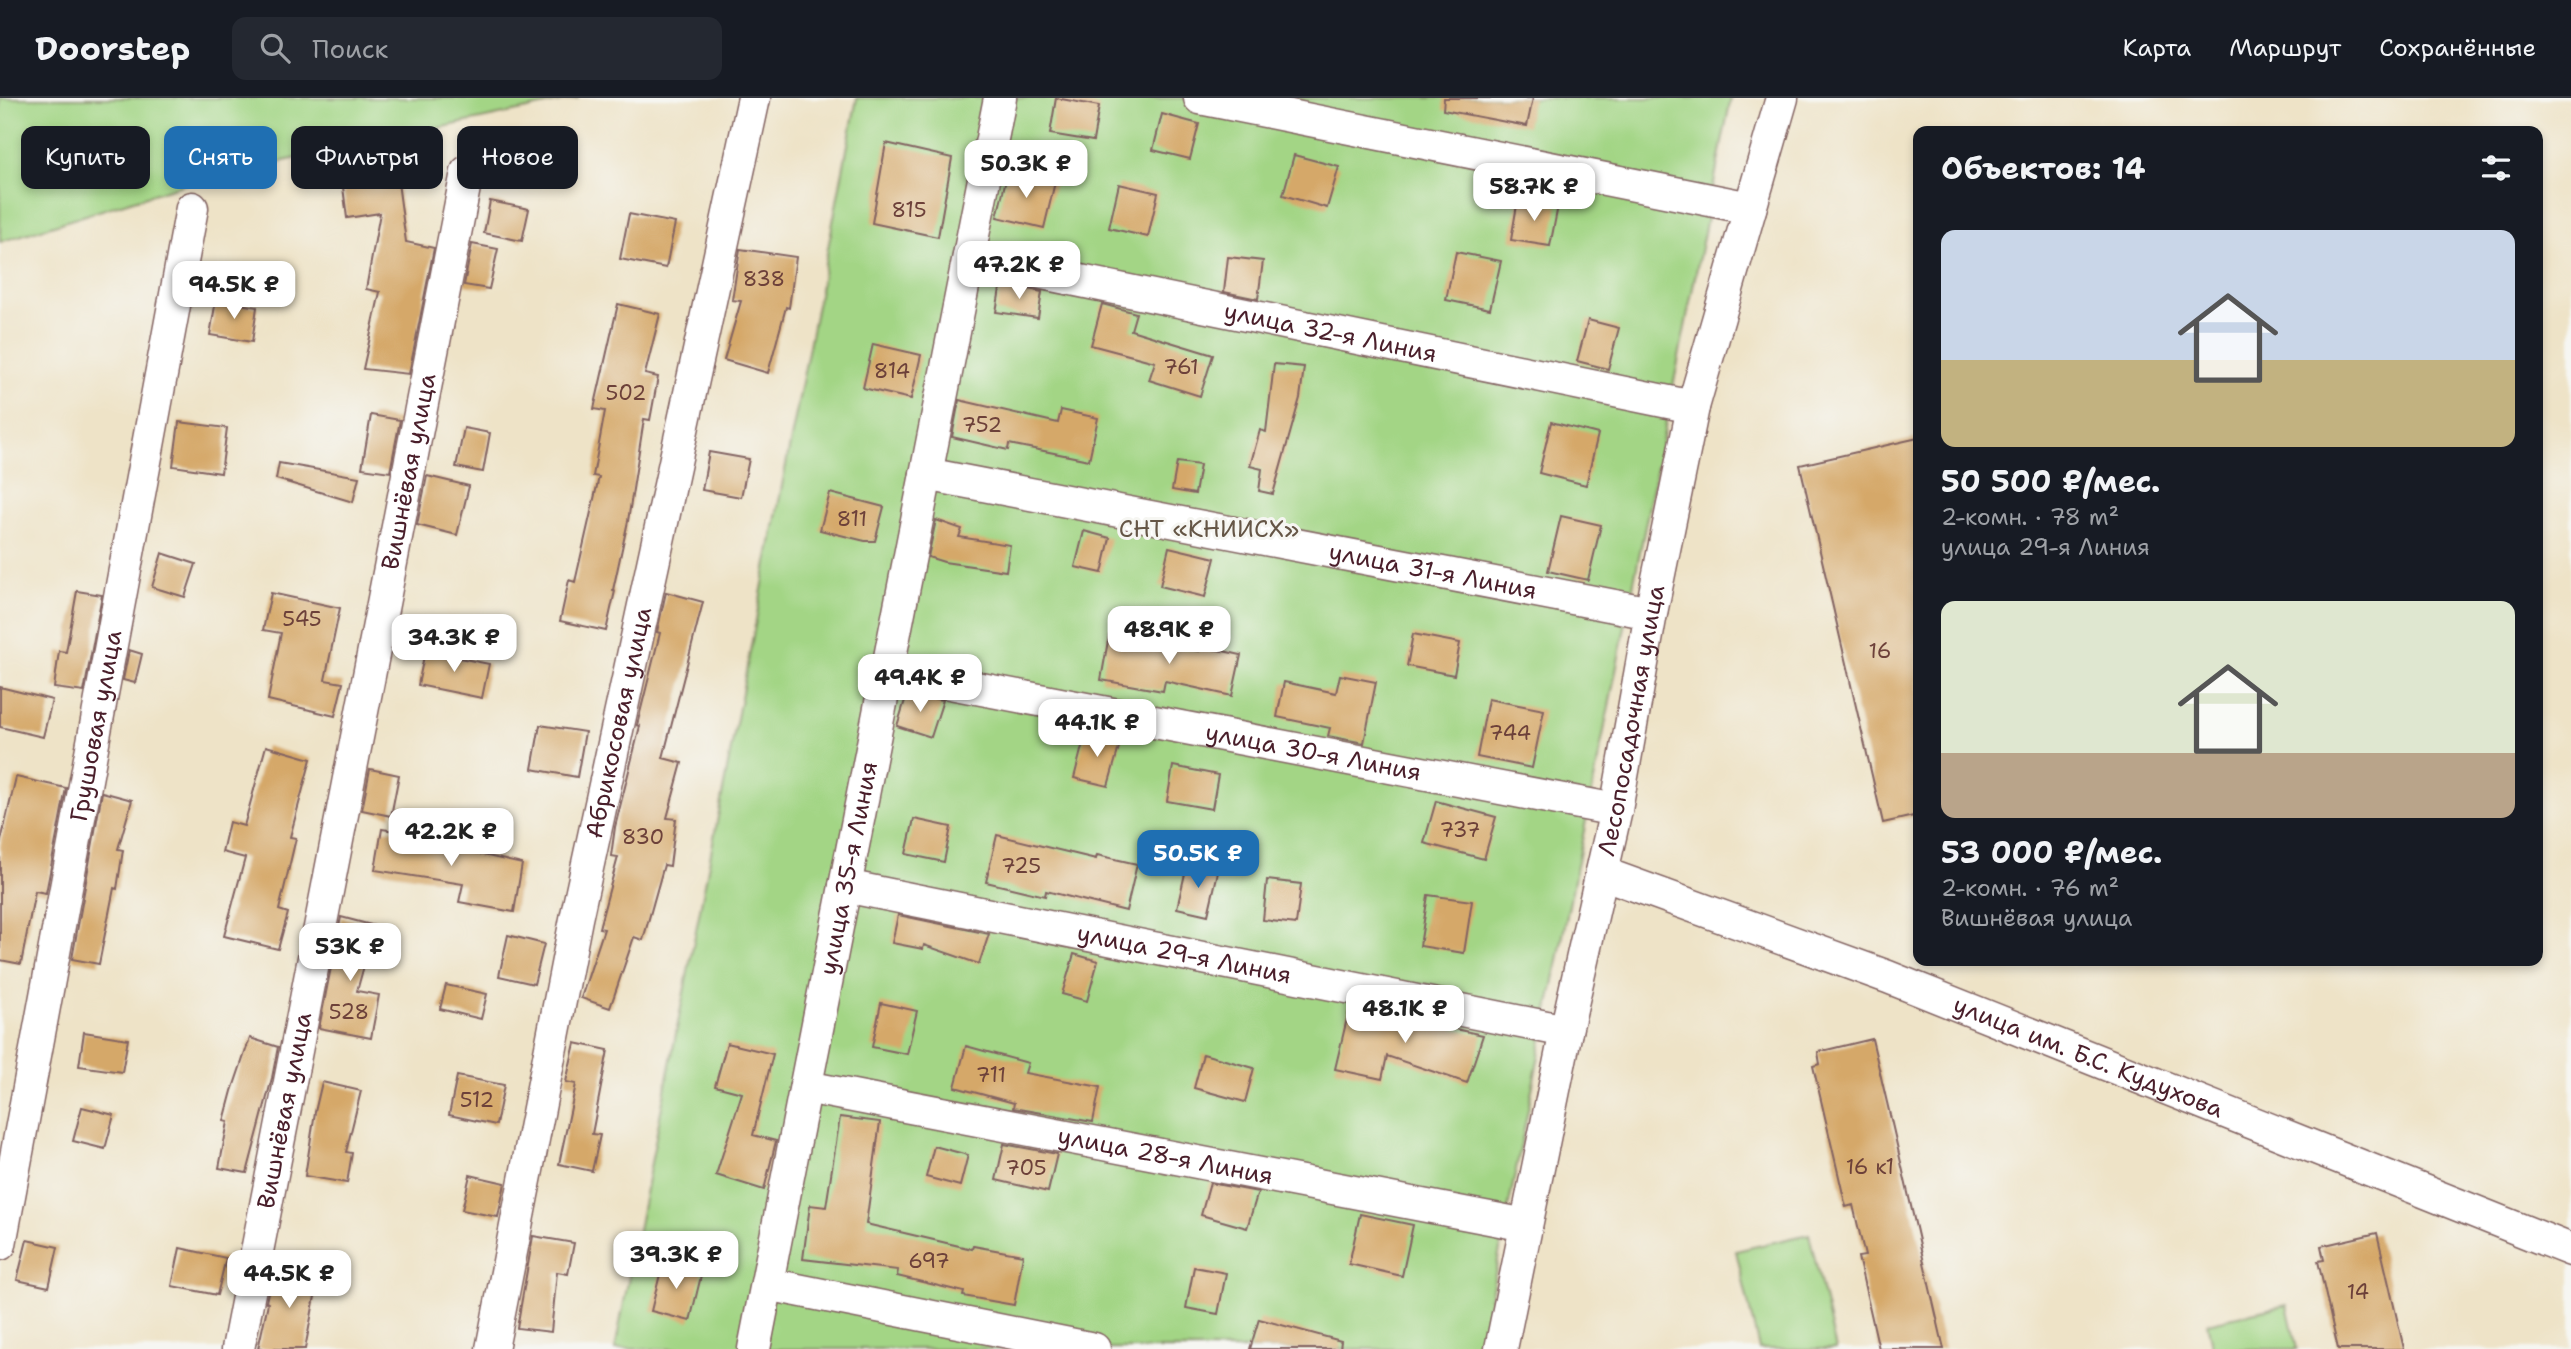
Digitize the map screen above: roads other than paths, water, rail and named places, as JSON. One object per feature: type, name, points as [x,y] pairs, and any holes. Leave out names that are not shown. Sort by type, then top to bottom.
[{"type":"street","name":"Абрикосовая улица","points":[[492,1349],[576,919],[754,98]]},
{"type":"street","name":"улица 35-я Линия","points":[[754,1349],[1000,98]]},
{"type":"street","points":[[1200,98],[1750,208]]},
{"type":"street","name":"Лесопосадочная улица","points":[[1501,1349],[1566,1031],[1616,810],[1651,613],[1693,407],[1782,98]]},
{"type":"street","name":"Вишнёвая улица","points":[[238,1349],[464,189]]},
{"type":"street","name":"Грушовая улица","points":[[0,1244],[192,208]]},
{"type":"street","name":"улица 32-я Линия","points":[[969,258],[1693,407]]},
{"type":"street","name":"улица 31-я Линия","points":[[926,474],[1651,613]]},
{"type":"street","name":"улица 30-я Линия","points":[[887,671],[1616,810]]},
{"type":"street","name":"улица им. Б.С. Кудухова","points":[[1602,873],[1888,976],[2571,1250]]},
{"type":"street","name":"улица 29-я Линия","points":[[845,886],[1566,1031]]},
{"type":"street","name":"улица 28-я Линия","points":[[806,1087],[1526,1225]]},
{"type":"street","points":[[767,1284],[1094,1349]]},
{"type":"park label","name":"СНТ «КНИИСХ»","points":[[1209,529]]}]
